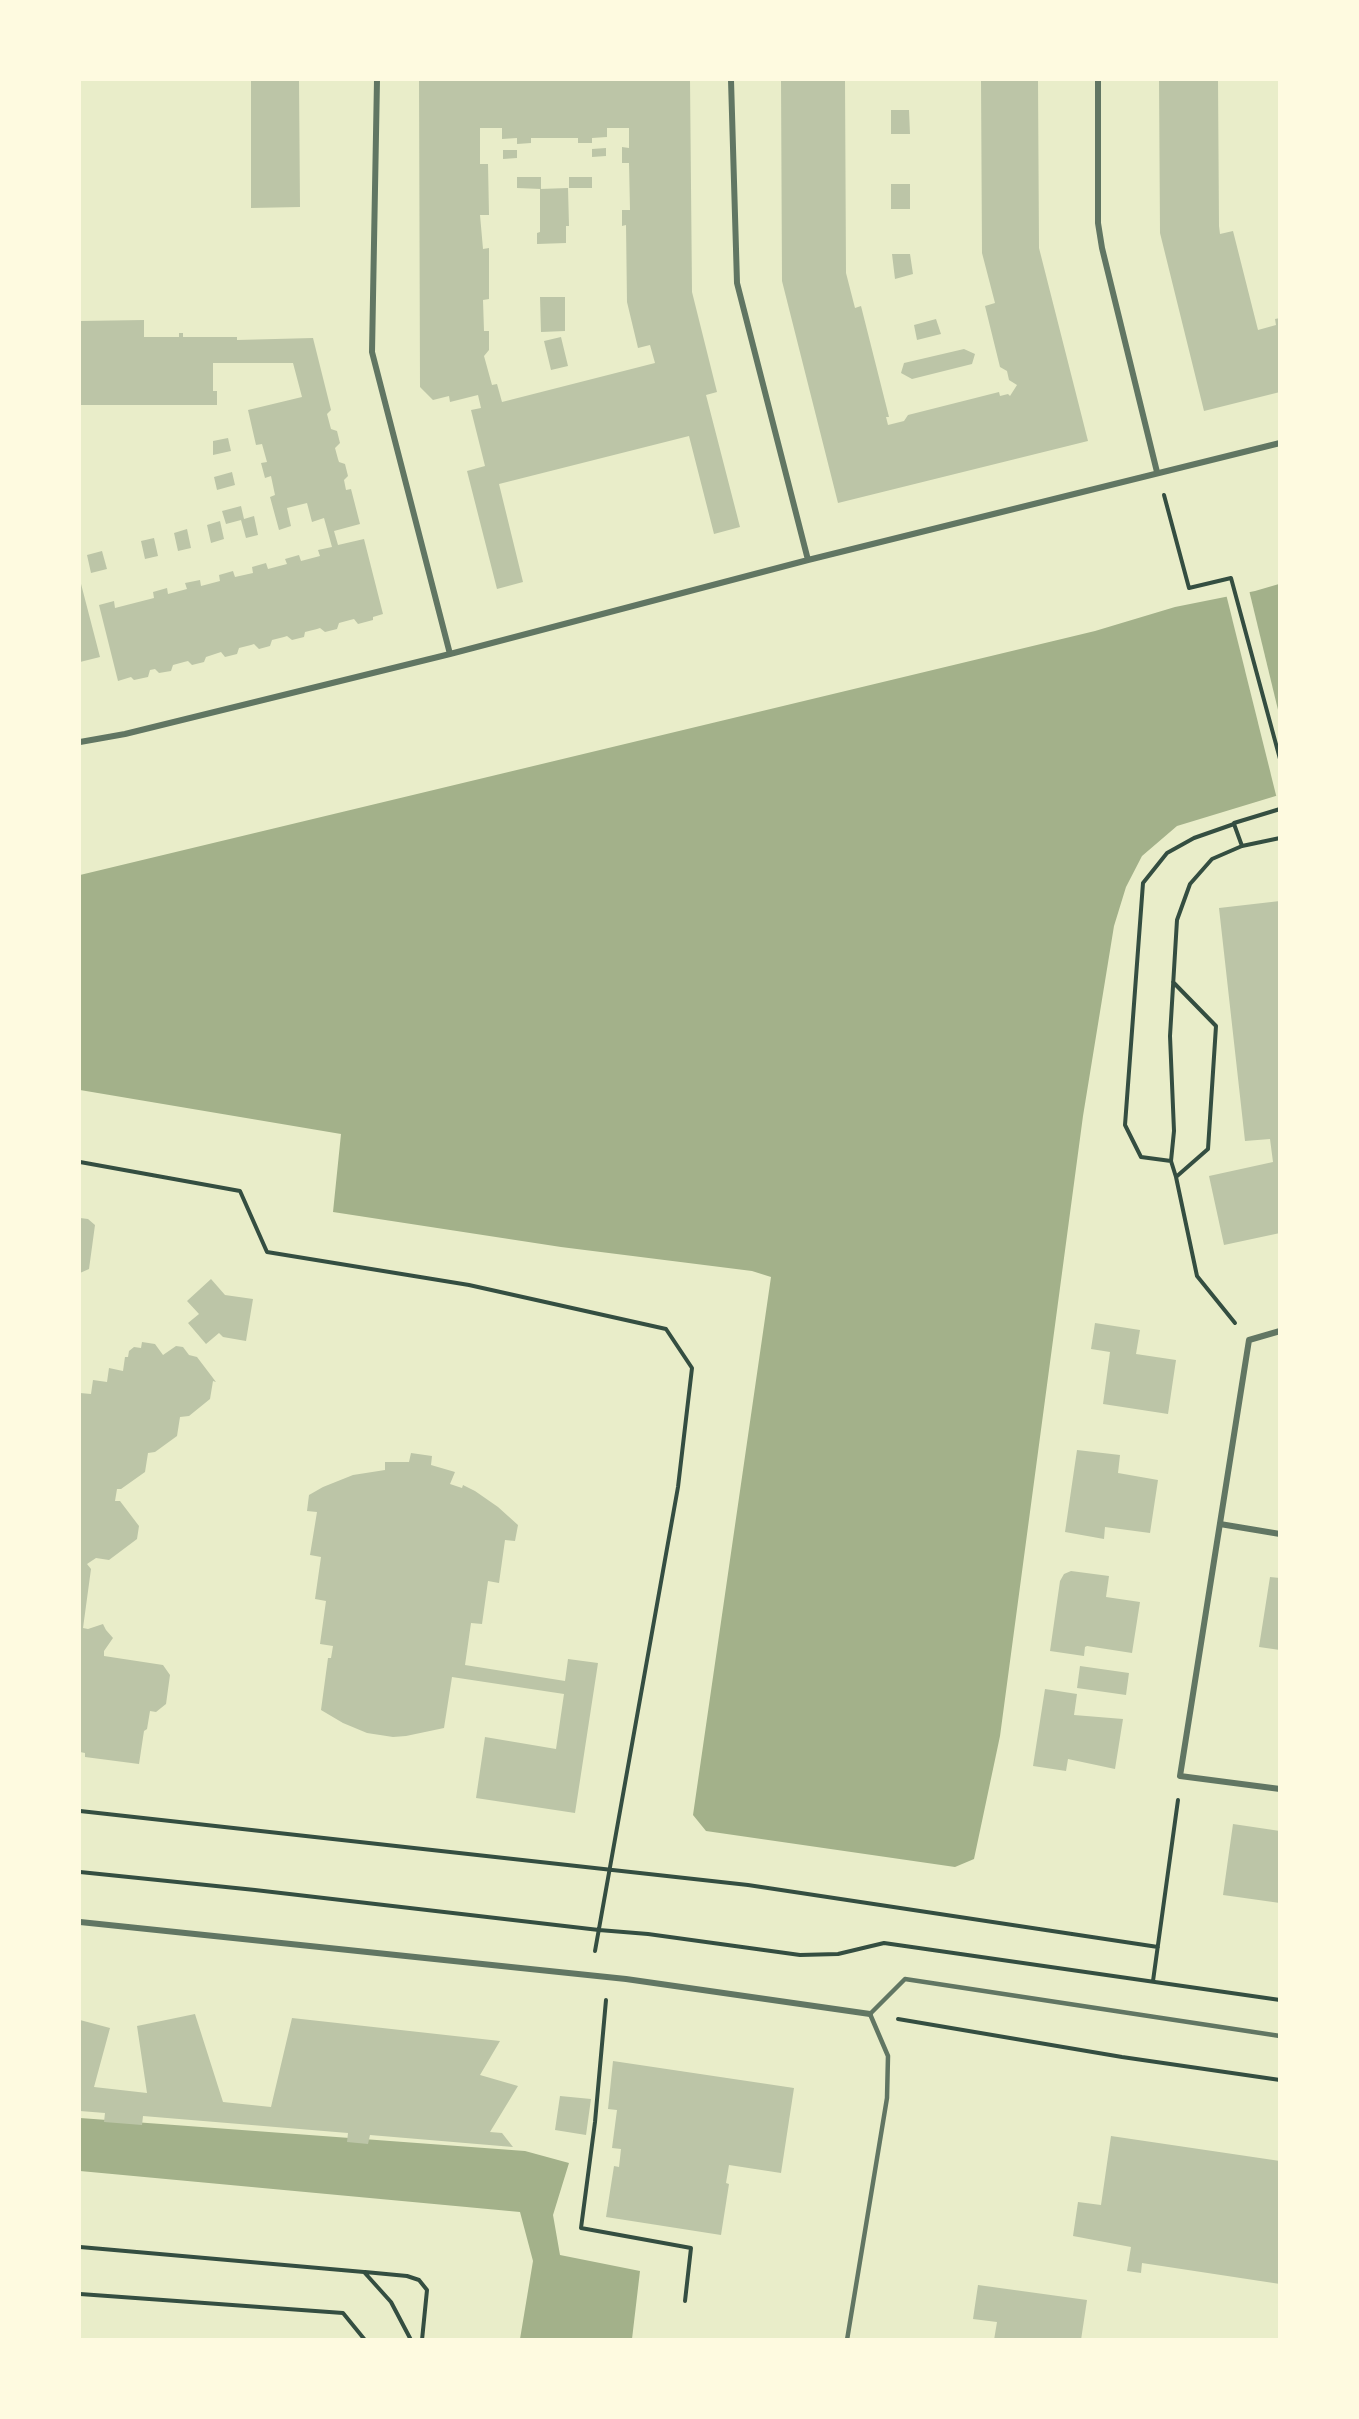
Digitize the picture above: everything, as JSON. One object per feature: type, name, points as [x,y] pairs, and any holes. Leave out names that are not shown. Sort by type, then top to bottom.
[{"type":"street","points":[[377,80],[372,352],[450,654]]},
{"type":"street","points":[[731,80],[737,283],[808,560]]},
{"type":"street","points":[[1098,80],[1098,222],[1102,248],[1157,472]]},
{"type":"street","points":[[80,742],[125,734],[450,654],[808,560],[1280,443]]},
{"type":"street","points":[[1280,1331],[1249,1340],[1180,1776],[1280,1789]]},
{"type":"street","points":[[1220,1524],[1280,1534]]},
{"type":"street","points":[[80,1922],[608,1977],[870,2014]]},
{"type":"lane","points":[[847,2340],[886,2098],[888,2056],[870,2014],[905,1979],[1280,2036]]},
{"type":"path","points":[[1157,472],[1190,588],[1231,578],[1280,759]]},
{"type":"path","points":[[1171,1161],[1141,1157],[1125,1125],[1143,883],[1167,853],[1194,838],[1280,809]]},
{"type":"path","points":[[1234,824],[1242,846]]},
{"type":"path","points":[[1249,1340],[1197,1276],[1171,1161],[1174,1131],[1170,1036],[1173,982],[1177,920],[1190,884],[1212,859],[1242,846],[1280,838]]},
{"type":"path","points":[[1173,982],[1216,1026],[1208,1149],[1176,1177]]},
{"type":"path","points":[[80,1162],[240,1191],[267,1252],[468,1285],[666,1329],[692,1368],[678,1487],[599,1930]]},
{"type":"path","points":[[1153,1981],[1180,1776]]},
{"type":"path","points":[[80,1811],[759,1887],[1158,1947]]},
{"type":"path","points":[[80,1872],[648,1934],[800,1955],[838,1954],[884,1943],[1280,2000]]},
{"type":"path","points":[[608,1977],[595,2122],[581,2228],[691,2248],[686,2301]]},
{"type":"path","points":[[870,2014],[1110,2055],[1280,2080]]},
{"type":"path","points":[[80,2247],[407,2276],[419,2280],[428,2290],[422,2340]]},
{"type":"path","points":[[364,2272],[391,2302],[411,2340]]},
{"type":"path","points":[[80,2294],[343,2313],[365,2340]]},
{"type":"shaded area","points":[[1279,584],[1279,795],[1177,826],[1142,856],[1126,887],[1114,926],[1083,1116],[1000,1736],[974,1859],[955,1867],[706,1831],[693,1815],[771,1277],[752,1271],[561,1247],[333,1212],[341,1134],[80,1090],[80,875],[1095,631],[1175,607]]},
{"type":"shaded area","points":[[80,2118],[525,2151],[569,2163],[553,2215],[560,2255],[640,2271],[632,2339],[520,2339],[533,2261],[520,2212],[80,2171]]},
{"type":"pier","points":[[1249,590],[1279,714],[1280,798],[1277,799],[1226,594]]},
{"type":"building","points":[[251,80],[299,80],[300,207],[251,208]]},
{"type":"building","points":[[419,80],[690,80],[692,292],[717,392],[706,395],[740,527],[714,534],[689,436],[499,484],[523,582],[497,589],[467,471],[485,466],[471,410],[481,408],[478,395],[450,402],[449,396],[433,400],[420,387]],"holes":[[[480,128],[502,128],[502,139],[517,138],[517,144],[531,143],[531,138],[578,138],[578,143],[592,143],[592,138],[607,137],[607,128],[629,128],[629,148],[622,147],[622,163],[629,163],[630,210],[622,210],[622,226],[626,225],[627,302],[638,348],[650,345],[655,363],[502,402],[497,384],[492,385],[484,356],[489,350],[489,331],[484,331],[483,300],[489,299],[489,248],[483,249],[480,215],[489,215],[488,164],[480,164]]]},
{"type":"building","points":[[781,80],[845,80],[846,273],[855,308],[861,306],[889,417],[886,417],[888,425],[904,421],[908,415],[999,392],[1000,396],[1008,394],[1010,396],[1017,385],[1009,380],[1007,371],[1000,367],[985,306],[995,303],[982,253],[981,80],[1038,80],[1039,248],[1088,441],[838,503],[782,281]]},
{"type":"building","points":[[1159,80],[1218,80],[1220,234],[1233,231],[1258,330],[1276,325],[1275,319],[1280,318],[1280,392],[1204,411],[1160,233]]},
{"type":"building","points":[[891,110],[909,110],[910,134],[891,134]]},
{"type":"building","points":[[606,148],[606,156],[592,157],[592,149]]},
{"type":"building","points":[[503,150],[517,150],[517,158],[503,159]]},
{"type":"building","points":[[517,177],[541,177],[541,189],[517,188]]},
{"type":"building","points":[[569,177],[592,177],[592,188],[569,188]]},
{"type":"building","points":[[891,184],[910,184],[910,209],[891,209]]},
{"type":"building","points":[[568,188],[569,226],[566,226],[566,243],[537,244],[537,233],[540,232],[540,189]]},
{"type":"building","points":[[892,254],[910,254],[913,274],[895,279]]},
{"type":"building","points":[[540,297],[565,297],[565,331],[541,332]]},
{"type":"building","points":[[936,319],[941,334],[917,340],[914,325]]},
{"type":"building","points":[[144,320],[144,337],[179,337],[179,333],[183,333],[183,337],[237,337],[237,340],[313,338],[331,410],[327,414],[331,429],[337,431],[340,443],[335,448],[339,462],[345,464],[348,476],[344,480],[346,490],[351,489],[360,524],[334,531],[338,545],[364,539],[383,614],[373,617],[373,620],[358,624],[354,619],[339,623],[337,629],[325,632],[320,628],[305,632],[304,637],[292,640],[287,636],[272,640],[270,646],[259,649],[254,644],[239,648],[237,654],[225,657],[221,652],[206,657],[204,662],[192,665],[188,661],[173,665],[171,671],[159,673],[155,669],[150,670],[148,677],[134,680],[131,677],[118,681],[99,605],[114,601],[115,608],[154,598],[153,592],[167,588],[168,594],[187,589],[185,583],[200,580],[201,586],[220,581],[219,575],[233,571],[235,577],[253,573],[252,567],[266,563],[268,569],[287,564],[285,559],[299,555],[301,561],[320,556],[318,550],[332,547],[324,518],[312,522],[307,503],[287,508],[291,526],[279,530],[270,497],[275,495],[271,476],[265,478],[261,463],[267,462],[262,444],[256,445],[248,410],[302,397],[293,363],[213,363],[213,391],[217,391],[217,405],[80,405],[80,321]]},
{"type":"building","points":[[561,337],[568,366],[551,370],[544,341]]},
{"type":"building","points":[[964,349],[975,354],[972,364],[912,379],[901,373],[904,363]]},
{"type":"building","points":[[228,438],[231,451],[213,455],[213,441]]},
{"type":"building","points":[[232,472],[235,485],[217,490],[214,477]]},
{"type":"building","points":[[241,506],[244,519],[254,516],[258,535],[246,538],[241,520],[226,524],[222,511]]},
{"type":"building","points":[[220,521],[224,539],[211,543],[207,525]]},
{"type":"building","points":[[187,529],[191,548],[178,551],[174,533]]},
{"type":"building","points":[[154,538],[158,556],[145,559],[141,541]]},
{"type":"building","points":[[102,551],[107,569],[91,573],[87,555]]},
{"type":"building","points":[[80,580],[100,657],[80,662]]},
{"type":"building","points":[[1280,901],[1280,1233],[1224,1245],[1209,1176],[1273,1162],[1270,1139],[1245,1141],[1219,908]]},
{"type":"building","points":[[80,1218],[88,1219],[95,1225],[89,1269],[80,1273]]},
{"type":"building","points":[[211,1279],[225,1295],[253,1299],[246,1341],[223,1337],[219,1333],[206,1344],[188,1323],[199,1314],[187,1301]]},
{"type":"building","points":[[1095,1323],[1140,1330],[1136,1354],[1176,1360],[1168,1414],[1103,1404],[1110,1352],[1091,1349]]},
{"type":"building","points":[[142,1342],[155,1344],[163,1355],[176,1346],[183,1347],[189,1355],[197,1357],[216,1382],[213,1381],[210,1399],[189,1416],[180,1417],[177,1436],[155,1452],[148,1453],[145,1472],[121,1489],[117,1489],[115,1501],[120,1501],[139,1526],[137,1539],[109,1560],[96,1558],[87,1564],[91,1569],[83,1628],[88,1629],[103,1624],[113,1638],[104,1651],[104,1656],[163,1665],[170,1675],[166,1704],[156,1712],[150,1711],[147,1729],[144,1731],[139,1764],[85,1757],[85,1753],[80,1752],[80,1393],[91,1394],[93,1380],[107,1382],[109,1368],[123,1371],[125,1357],[128,1357],[129,1351],[134,1347],[141,1348]]},
{"type":"building","points":[[1077,1450],[1120,1455],[1118,1473],[1158,1480],[1150,1533],[1105,1527],[1104,1539],[1065,1532]]},
{"type":"building","points":[[411,1453],[432,1456],[431,1465],[455,1472],[450,1484],[462,1488],[463,1485],[475,1491],[518,1525],[515,1541],[505,1540],[499,1583],[488,1581],[482,1624],[471,1623],[465,1665],[565,1681],[568,1659],[598,1663],[575,1813],[476,1798],[485,1737],[556,1749],[564,1694],[452,1677],[444,1728],[393,1737],[367,1733],[321,1710],[328,1658],[331,1658],[333,1646],[320,1644],[326,1601],[315,1599],[321,1557],[310,1555],[317,1512],[307,1511],[309,1495],[353,1475],[385,1470],[385,1462],[409,1462]]},
{"type":"building","points":[[1071,1571],[1109,1576],[1106,1597],[1140,1602],[1132,1653],[1087,1646],[1084,1656],[1050,1651],[1060,1581],[1064,1574]]},
{"type":"building","points":[[1270,1577],[1280,1578],[1280,1650],[1259,1647]]},
{"type":"building","points":[[1080,1666],[1129,1673],[1126,1695],[1077,1688]]},
{"type":"building","points":[[1045,1689],[1077,1694],[1074,1715],[1123,1719],[1115,1769],[1068,1759],[1066,1771],[1033,1766]]},
{"type":"building","points":[[1233,1824],[1280,1831],[1280,1903],[1223,1895]]},
{"type":"building","points":[[195,2014],[223,2102],[271,2107],[292,2018],[500,2041],[480,2075],[518,2086],[490,2132],[502,2133],[513,2147],[370,2135],[368,2144],[347,2142],[348,2133],[143,2116],[142,2125],[104,2122],[105,2113],[80,2111],[80,2020],[110,2028],[94,2087],[147,2093],[137,2026]]},
{"type":"building","points":[[613,2061],[794,2088],[781,2173],[729,2165],[726,2183],[729,2184],[721,2235],[606,2217],[614,2166],[619,2167],[621,2149],[612,2148],[617,2110],[608,2109]]},
{"type":"building","points":[[560,2096],[591,2099],[586,2135],[555,2130]]},
{"type":"building","points":[[1111,2136],[1280,2161],[1280,2284],[1142,2263],[1141,2273],[1127,2271],[1131,2247],[1073,2236],[1078,2202],[1101,2205]]},
{"type":"building","points":[[978,2285],[1087,2300],[1081,2340],[994,2340],[997,2322],[973,2319]]}]
